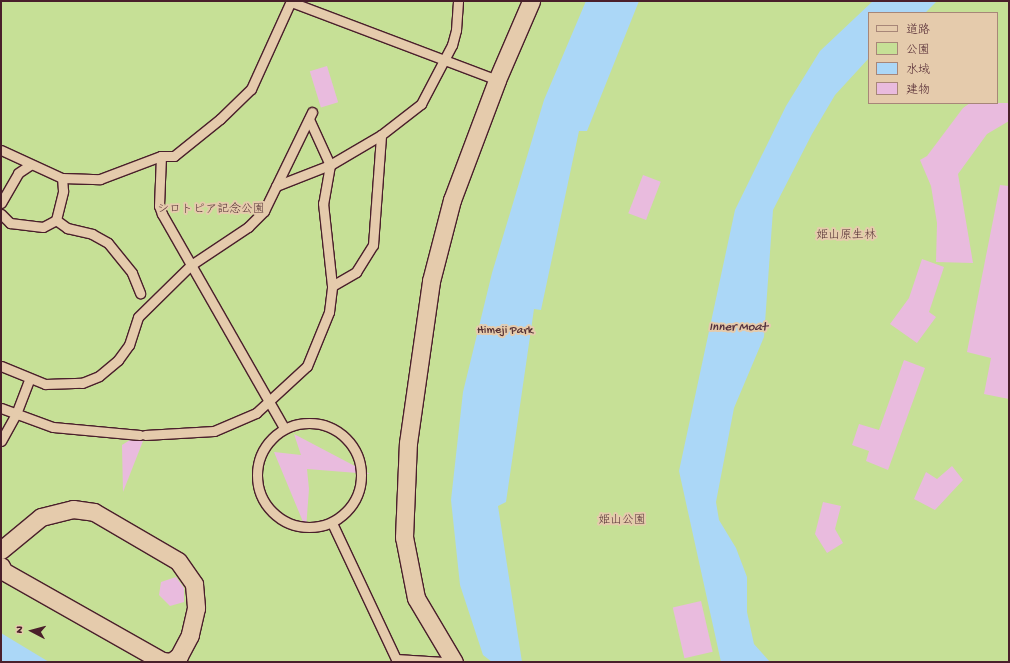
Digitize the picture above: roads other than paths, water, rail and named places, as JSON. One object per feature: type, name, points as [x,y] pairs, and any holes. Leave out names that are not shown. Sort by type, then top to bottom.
[{"type":"street","points":[[454,662],[416,598],[404,538],[408,443],[431,282],[452,200],[497,80],[531,1]]},
{"type":"street","points":[[1,550],[41,517],[73,509],[94,512],[178,561],[194,584],[196,608],[190,635],[179,656],[171,662],[162,661],[3,571],[1,566]]},
{"type":"lane","points":[[1,150],[30,165],[62,178],[100,179],[161,156],[174,156],[220,120],[250,89],[291,1],[497,80]]},
{"type":"lane","points":[[276,186],[330,165],[381,135],[421,104],[445,60],[456,30],[458,1]]},
{"type":"lane","points":[[1,366],[29,380],[64,386],[82,383],[99,376],[118,360],[129,345],[138,317],[191,265],[248,227],[264,211],[310,115],[330,165],[323,203],[332,286],[329,312],[307,366],[268,403],[256,412],[214,431],[143,435],[53,427],[1,408]]},
{"type":"lane","points":[[332,286],[356,272],[373,245],[381,135]]},
{"type":"lane","points":[[161,156],[159,206],[268,403],[284,428]]},
{"type":"lane","points":[[1,203],[18,172],[30,165]]},
{"type":"lane","points":[[1,211],[10,223],[43,227],[56,220],[63,191],[62,178]]},
{"type":"lane","points":[[56,220],[67,228],[92,234],[108,243],[125,263],[140,293]]},
{"type":"lane","points":[[1,442],[16,414],[29,380]]},
{"type":"lane","points":[[304,422],[325,425],[339,432],[349,441],[359,459],[361,481],[356,500],[348,511],[332,523],[312,528],[291,525],[276,517],[266,506],[258,490],[256,476],[261,453],[275,435],[284,428],[304,422]]},
{"type":"lane","points":[[332,523],[396,660],[444,662]]},
{"type":"water","points":[[586,1],[639,1],[587,131],[579,131],[541,310],[534,309],[506,502],[498,506],[522,662],[492,662],[483,655],[460,585],[451,500],[463,392],[492,273],[544,100]]},
{"type":"water","name":"Inner Moat","points":[[873,1],[937,1],[926,12],[868,12],[868,59],[835,95],[812,134],[773,210],[764,337],[734,408],[716,502],[719,520],[736,548],[747,577],[747,612],[754,644],[770,662],[721,662],[679,471],[735,210],[786,106],[820,51]]},
{"type":"water","points":[[1,633],[49,662],[1,662]]},
{"type":"park label","name":"シロトピア記念公園","points":[[211,211]]},
{"type":"park label","name":"姫山原生林","points":[[846,237]]},
{"type":"park label","name":"Himeji Park","points":[[505,332]]},
{"type":"park label","name":"姫山公園","points":[[622,522]]}]
